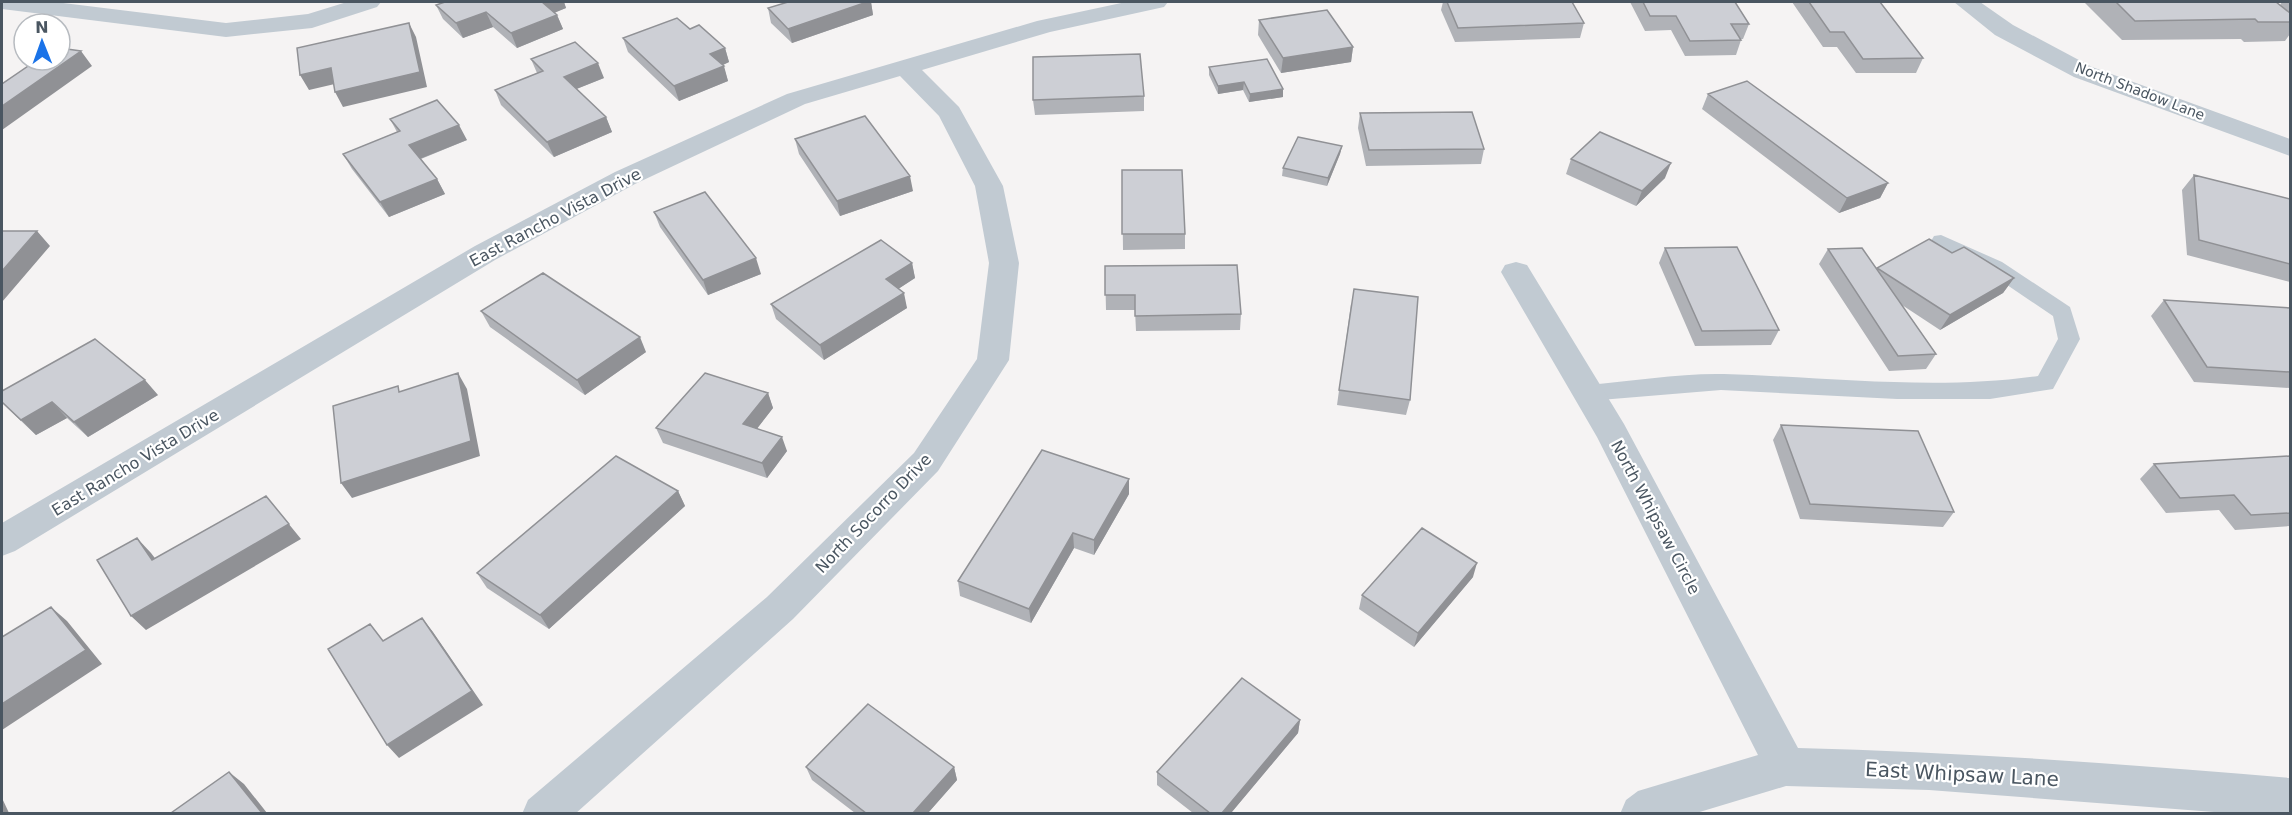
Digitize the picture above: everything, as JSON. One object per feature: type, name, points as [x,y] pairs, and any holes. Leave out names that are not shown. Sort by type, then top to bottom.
[{"type":"street","points":[[2,2],[226,30],[312,21],[369,2]]},
{"type":"street","name":"East Rancho Vista Drive","points":[[2,541],[485,254],[625,178],[796,99],[1045,26],[1156,2]]},
{"type":"street","name":"North Shadow Lane","points":[[1966,2],[2004,30],[2083,72],[2290,148]]},
{"type":"street","name":"North Socorro Drive","points":[[543,813],[780,608],[926,462],[993,360],[1004,263],[989,186],[951,113],[904,66]]},
{"type":"street","name":"North Whipsaw Circle","points":[[1516,272],[1612,433],[1786,767]]},
{"type":"street","name":"East Whipsaw Lane","points":[[1641,813],[1653,805],[1786,767],[1929,771],[2156,786],[2290,798]]},
{"type":"lane","points":[[1588,393],[1721,382],[1897,391],[1990,391],[2045,383],[2069,339],[2063,312],[1995,267],[1941,241]]},
{"type":"building","points":[[445,2],[542,2],[557,15],[511,33],[486,12],[456,23],[436,5]]},
{"type":"building","points":[[788,2],[867,2],[788,29],[768,8]]},
{"type":"building","points":[[1447,2],[1572,2],[1584,23],[1458,28]]},
{"type":"building","points":[[1643,2],[1735,2],[1749,24],[1731,24],[1741,40],[1690,41],[1676,16],[1650,16]]},
{"type":"building","points":[[1809,2],[1880,2],[1923,58],[1863,59],[1844,32],[1830,32]]},
{"type":"building","points":[[2116,2],[2276,2],[2290,13],[2290,22],[2258,22],[2255,19],[2135,21]]},
{"type":"building","points":[[1327,10],[1353,47],[1283,58],[1259,20]]},
{"type":"building","points":[[677,18],[690,29],[699,25],[725,48],[710,54],[724,66],[674,86],[623,38]]},
{"type":"building","points":[[409,23],[420,72],[335,92],[331,68],[300,75],[297,48]]},
{"type":"building","points":[[575,42],[598,63],[564,77],[606,117],[547,142],[495,90],[543,71],[531,59]]},
{"type":"building","points":[[72,50],[81,51],[72,57]]},
{"type":"building","points":[[1140,54],[1144,96],[1033,100],[1033,57]]},
{"type":"building","points":[[1267,59],[1283,89],[1250,94],[1244,82],[1218,86],[1209,67]]},
{"type":"building","points":[[20,72],[51,72],[2,106],[2,84]]},
{"type":"building","points":[[1747,81],[1888,183],[1847,198],[1708,94]]},
{"type":"building","points":[[437,100],[459,125],[409,145],[437,179],[380,202],[343,154],[400,131],[390,119]]},
{"type":"building","points":[[1472,112],[1484,149],[1369,150],[1360,113]]},
{"type":"building","points":[[865,116],[910,176],[837,201],[795,139]]},
{"type":"building","points":[[1600,132],[1671,163],[1642,191],[1571,159]]},
{"type":"building","points":[[1298,137],[1342,146],[1328,178],[1283,168]]},
{"type":"building","points":[[1122,170],[1182,170],[1185,234],[1122,234]]},
{"type":"building","points":[[2194,175],[2290,199],[2290,264],[2199,240]]},
{"type":"building","points":[[705,192],[756,258],[703,280],[654,212]]},
{"type":"building","points":[[2,231],[37,231],[2,271]]},
{"type":"building","points":[[1929,239],[1952,253],[1964,247],[2014,278],[1950,315],[1877,268]]},
{"type":"building","points":[[881,240],[912,263],[886,279],[904,293],[820,345],[771,304]]},
{"type":"building","points":[[1737,247],[1779,330],[1702,331],[1665,248]]},
{"type":"building","points":[[1862,248],[1936,354],[1898,356],[1828,249]]},
{"type":"building","points":[[1237,265],[1241,314],[1135,316],[1135,295],[1105,295],[1105,266]]},
{"type":"building","points":[[543,273],[640,337],[577,380],[481,311]]},
{"type":"building","points":[[1354,289],[1418,297],[1410,400],[1339,390]]},
{"type":"building","points":[[2164,300],[2290,308],[2290,372],[2207,367]]},
{"type":"building","points":[[95,339],[145,380],[74,422],[52,402],[21,420],[2,402],[2,391]]},
{"type":"building","points":[[458,373],[471,441],[341,483],[333,406],[398,386],[399,392]]},
{"type":"building","points":[[705,373],[768,393],[743,424],[782,437],[762,463],[656,428]]},
{"type":"building","points":[[1781,425],[1918,431],[1954,512],[1810,504]]},
{"type":"building","points":[[1042,450],[1129,479],[1094,540],[1073,533],[1029,609],[958,581]]},
{"type":"building","points":[[616,456],[678,491],[540,615],[477,573]]},
{"type":"building","points":[[2290,456],[2290,513],[2251,515],[2234,495],[2180,498],[2154,464]]},
{"type":"building","points":[[266,496],[289,524],[131,616],[97,560],[137,538],[152,560]]},
{"type":"building","points":[[1422,528],[1477,563],[1418,633],[1362,595]]},
{"type":"building","points":[[51,607],[86,650],[2,704],[2,637]]},
{"type":"building","points":[[422,618],[472,691],[387,745],[328,649],[370,624],[383,641]]},
{"type":"building","points":[[1242,678],[1300,720],[1222,813],[1210,813],[1157,772]]},
{"type":"building","points":[[868,704],[954,767],[913,813],[866,813],[806,767]]},
{"type":"building","points":[[229,772],[262,813],[171,813]]}]
